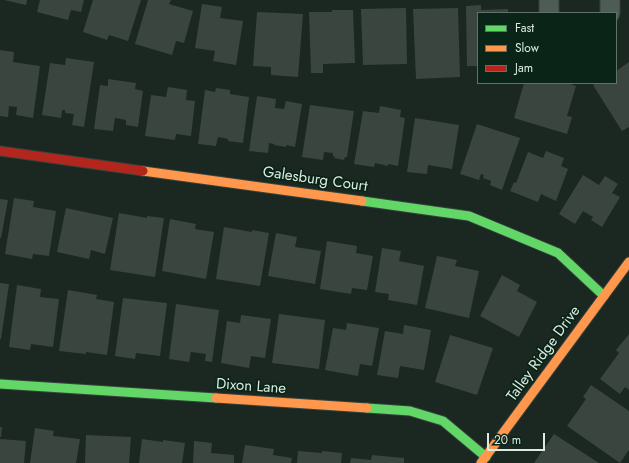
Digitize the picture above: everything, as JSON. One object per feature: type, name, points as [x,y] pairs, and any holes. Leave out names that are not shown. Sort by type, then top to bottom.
[{"type":"street","points":[[549,0],[549,12]]},
{"type":"street","points":[[610,0],[610,12]]},
{"type":"street","name":"Galesburg Court","points":[[0,151],[469,216],[558,253],[604,296]]},
{"type":"street","name":"Talley Ridge Drive","points":[[484,460],[629,262]]},
{"type":"street","name":"Dixon Lane","points":[[0,384],[410,411],[443,421],[484,460]]},
{"type":"building","points":[[4,0],[27,0],[26,5]]},
{"type":"building","points":[[40,0],[84,0],[81,12],[71,10],[68,20],[37,12]]},
{"type":"building","points":[[93,0],[141,0],[128,41],[109,35],[107,40],[83,32]]},
{"type":"building","points":[[148,0],[171,0],[169,4],[193,11],[184,43],[176,41],[172,55],[135,44]]},
{"type":"building","points":[[202,4],[222,7],[220,18],[243,21],[236,65],[213,61],[215,51],[195,48]]},
{"type":"building","points":[[481,5],[481,10],[508,9],[508,12],[477,12],[477,66],[467,66],[466,6]]},
{"type":"building","points":[[406,8],[407,64],[363,65],[361,9]]},
{"type":"building","points":[[458,8],[460,77],[416,79],[413,9]]},
{"type":"building","points":[[332,10],[353,10],[355,63],[323,64],[323,73],[311,73],[309,12],[332,12]]},
{"type":"building","points":[[257,12],[303,14],[298,77],[271,75],[271,67],[253,66]]},
{"type":"building","points":[[0,50],[14,52],[13,62],[40,66],[33,118],[16,115],[17,107],[9,106],[8,117],[0,116]]},
{"type":"building","points":[[66,58],[94,62],[84,127],[72,125],[74,114],[65,113],[65,110],[62,110],[61,118],[42,115],[50,63],[65,65]]},
{"type":"building","points":[[629,62],[629,127],[622,131],[593,85],[617,84],[617,70]]},
{"type":"building","points":[[108,79],[136,83],[135,89],[143,91],[138,127],[126,125],[126,120],[115,118],[113,131],[94,129],[100,85],[108,86]]},
{"type":"building","points":[[524,84],[571,84],[576,86],[567,116],[572,117],[567,134],[514,118]]},
{"type":"building","points":[[168,87],[187,90],[186,100],[195,101],[191,136],[176,134],[175,140],[145,136],[151,95],[166,97]]},
{"type":"building","points":[[216,88],[230,90],[230,94],[249,97],[243,143],[228,141],[228,139],[218,137],[216,146],[198,144],[205,90],[215,92]]},
{"type":"building","points":[[257,96],[276,99],[275,108],[284,109],[286,101],[302,104],[295,147],[286,145],[286,147],[269,143],[268,153],[249,151]]},
{"type":"building","points":[[310,105],[354,111],[347,157],[345,157],[344,160],[334,158],[335,156],[333,156],[333,153],[324,152],[323,160],[302,157]]},
{"type":"building","points":[[380,106],[401,110],[400,117],[405,118],[398,166],[388,164],[388,166],[375,163],[374,167],[354,164],[363,111],[379,113]]},
{"type":"building","points":[[415,118],[459,125],[452,169],[428,165],[427,174],[407,172]]},
{"type":"building","points":[[477,124],[520,138],[502,190],[490,185],[491,181],[483,178],[484,175],[481,174],[479,180],[460,174]]},
{"type":"building","points":[[546,151],[564,158],[561,166],[568,169],[556,201],[541,194],[538,202],[510,191],[514,182],[516,183],[528,152],[543,158]]},
{"type":"building","points":[[583,175],[599,185],[605,176],[618,184],[612,193],[620,197],[602,227],[591,220],[593,217],[583,211],[575,224],[559,214]]},
{"type":"building","points":[[14,198],[34,201],[33,207],[56,211],[49,256],[33,254],[32,259],[5,254]]},
{"type":"building","points":[[0,199],[8,200],[1,238],[0,238]]},
{"type":"building","points":[[66,208],[113,218],[105,254],[91,250],[89,259],[57,252]]},
{"type":"building","points":[[119,213],[147,218],[147,216],[164,218],[155,277],[110,270]]},
{"type":"building","points":[[170,219],[196,224],[195,229],[214,232],[206,279],[162,271]]},
{"type":"building","points":[[224,227],[252,232],[252,230],[269,233],[260,286],[216,279]]},
{"type":"building","points":[[276,233],[297,237],[295,247],[321,251],[315,284],[268,276]]},
{"type":"building","points":[[327,241],[357,246],[356,253],[373,256],[367,290],[352,288],[351,294],[320,289]]},
{"type":"building","points":[[382,248],[401,251],[399,261],[424,266],[417,305],[388,300],[389,294],[375,292]]},
{"type":"building","points":[[437,256],[457,260],[455,266],[479,271],[469,318],[425,308]]},
{"type":"building","points":[[502,275],[520,285],[517,291],[537,302],[519,337],[480,316]]},
{"type":"building","points":[[0,283],[9,284],[1,339],[0,339]]},
{"type":"building","points":[[17,285],[41,289],[40,297],[59,299],[53,347],[31,344],[30,350],[9,347]]},
{"type":"building","points":[[68,290],[97,295],[96,299],[114,302],[107,355],[86,352],[86,354],[59,351]]},
{"type":"building","points":[[123,298],[167,303],[160,356],[136,353],[135,359],[115,356]]},
{"type":"building","points":[[176,304],[219,310],[212,362],[205,361],[206,354],[191,352],[189,362],[169,359]]},
{"type":"building","points":[[279,314],[325,320],[319,369],[272,363]]},
{"type":"building","points":[[241,315],[271,319],[265,358],[251,356],[249,368],[221,363],[227,321],[240,323]]},
{"type":"building","points":[[347,323],[379,328],[372,366],[360,364],[358,376],[325,370],[333,328],[346,330]]},
{"type":"building","points":[[404,325],[431,330],[424,370],[400,366],[398,378],[377,375],[385,331],[403,334]]},
{"type":"building","points":[[629,334],[629,390],[625,387],[620,394],[600,379],[619,353],[616,350]]},
{"type":"building","points":[[450,335],[493,348],[477,395],[435,382]]},
{"type":"building","points":[[591,385],[629,411],[629,450],[620,463],[567,426],[586,399],[583,397]]},
{"type":"building","points":[[0,427],[2,427],[1,437],[0,437]]},
{"type":"building","points":[[35,428],[54,431],[53,436],[80,439],[76,463],[30,463]]},
{"type":"building","points":[[554,434],[599,463],[534,463]]},
{"type":"building","points":[[86,435],[131,437],[129,463],[85,463]]},
{"type":"building","points":[[0,439],[26,441],[24,463],[0,463]]},
{"type":"building","points":[[142,439],[185,443],[182,463],[139,463]]},
{"type":"building","points":[[194,441],[212,443],[211,453],[234,455],[234,463],[193,463]]},
{"type":"building","points":[[245,445],[274,449],[273,455],[292,458],[291,463],[242,463]]},
{"type":"building","points":[[298,451],[342,453],[341,463],[297,463]]},
{"type":"building","points":[[372,455],[404,458],[404,463],[350,463],[351,458],[371,460]]},
{"type":"traffic: fast","points":[[362,201],[469,216],[558,253],[604,296]]},
{"type":"traffic: fast","points":[[0,384],[216,398]]},
{"type":"traffic: fast","points":[[367,408],[410,411],[443,421],[486,457]]},
{"type":"traffic: slow","points":[[143,171],[362,201]]},
{"type":"traffic: slow","points":[[481,463],[629,262]]},
{"type":"traffic: slow","points":[[216,398],[367,408]]},
{"type":"traffic: jam","points":[[0,151],[143,171]]}]
